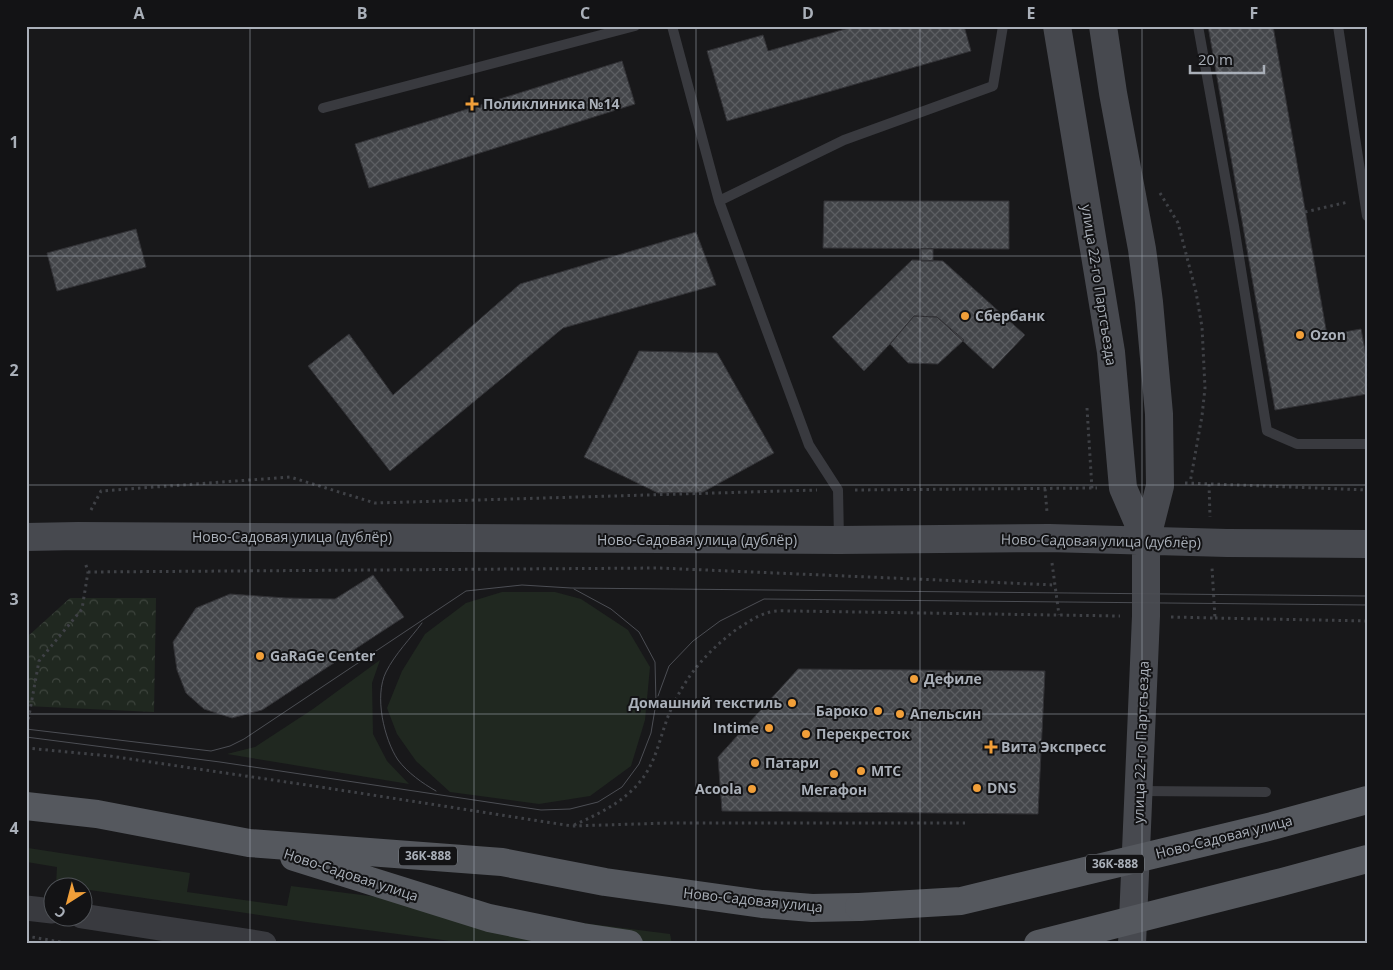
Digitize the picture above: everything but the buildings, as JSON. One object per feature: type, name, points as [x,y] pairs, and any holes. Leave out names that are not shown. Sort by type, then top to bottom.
[{"type":"main road","name":"улица 22-го Партсъезда","points":[[1057,26],[1111,352],[1123,488],[1146,541]]},
{"type":"main road","name":"улица 22-го Партсъезда","points":[[1103,26],[1113,93],[1143,258],[1159,414],[1160,486],[1146,541],[1146,616],[1132,944]]},
{"type":"main road","name":"Ново-Садовая улица (дублёр)","points":[[26,537],[839,540],[1050,538],[1367,544]]},
{"type":"main road","name":"Ново-Садовая улица","points":[[26,806],[97,814],[249,842],[502,862],[605,882],[762,904],[812,908],[961,901],[1272,826],[1367,800]]},
{"type":"main road","name":"Ново-Садовая улица","points":[[249,842],[489,918],[582,937],[629,944]]},
{"type":"main road","points":[[1038,944],[1367,859]]},
{"type":"street","points":[[26,908],[42,910]]},
{"type":"street","points":[[92,918],[264,944]]},
{"type":"lane","points":[[323,108],[635,26]]},
{"type":"lane","points":[[672,26],[719,201],[809,445],[838,490],[839,540]]},
{"type":"lane","points":[[719,201],[844,140],[993,86],[1003,26]]},
{"type":"lane","points":[[1198,26],[1234,226],[1267,431],[1297,444],[1367,444]]},
{"type":"lane","points":[[1338,26],[1367,216]]},
{"type":"lane","points":[[1139,791],[1266,792]]},
{"type":"path","points":[[1158,190],[1178,223],[1196,292],[1202,327],[1205,388],[1190,483]]},
{"type":"path","points":[[1305,212],[1363,199]]},
{"type":"path","points":[[1209,484],[1215,618],[1210,618]]},
{"type":"path","points":[[88,572],[659,568],[1055,585]]},
{"type":"path","points":[[572,826],[602,812],[627,796],[645,774],[672,707],[690,674],[717,644],[752,619],[768,612],[1146,616],[1367,621]]},
{"type":"path","points":[[26,748],[120,758],[572,826],[669,823],[965,823]]},
{"type":"path","points":[[26,936],[72,944]]},
{"type":"green space","points":[[502,592],[555,592],[581,599],[628,630],[650,667],[645,720],[631,766],[590,796],[539,804],[450,792],[416,761],[397,734],[387,708],[402,671],[425,634],[466,603]]},
{"type":"green space","points":[[70,598],[156,598],[154,712],[26,706],[26,638]]},
{"type":"green space","points":[[380,660],[372,683],[373,734],[387,761],[409,784],[227,754],[255,747],[313,709]]},
{"type":"green space","points":[[28,848],[190,873],[187,892],[287,906],[291,886],[670,934],[672,944],[473,944],[92,890],[92,878],[56,878],[57,867],[27,862]]},
{"type":"tram line","points":[[26,729],[211,751],[230,746],[244,739],[466,591],[522,585],[571,588],[1367,596]]},
{"type":"tram line","points":[[26,737],[220,762],[541,810],[570,809],[598,802],[622,787],[639,764],[651,733],[656,703],[655,662],[639,632],[611,609],[574,589]]},
{"type":"tram line","points":[[658,696],[669,666],[693,641],[720,621],[764,599],[1367,605]]},
{"type":"tram line","points":[[422,623],[398,653],[386,672],[382,682],[381,705],[385,729],[398,760],[406,769],[436,791]]},
{"type":"place","name":"Поликлиника №14","points":[[472,104]]},
{"type":"place","name":"Сбербанк","points":[[965,316]]},
{"type":"place","name":"Ozon","points":[[1300,335]]},
{"type":"place","name":"GaRaGe Center","points":[[260,656]]},
{"type":"place","name":"Дефиле","points":[[914,679]]},
{"type":"place","name":"Домашний текстиль","points":[[792,703]]},
{"type":"place","name":"Бароко","points":[[878,711]]},
{"type":"place","name":"Апельсин","points":[[900,714]]},
{"type":"place","name":"Intime","points":[[769,728]]},
{"type":"place","name":"Перекресток","points":[[806,734]]},
{"type":"place","name":"Вита Экспресс","points":[[991,747]]},
{"type":"place","name":"Патари","points":[[755,763]]},
{"type":"place","name":"МТС","points":[[861,771]]},
{"type":"place","name":"Мегафон","points":[[834,774]]},
{"type":"place","name":"DNS","points":[[977,788]]},
{"type":"place","name":"Acoola","points":[[752,789]]}]
